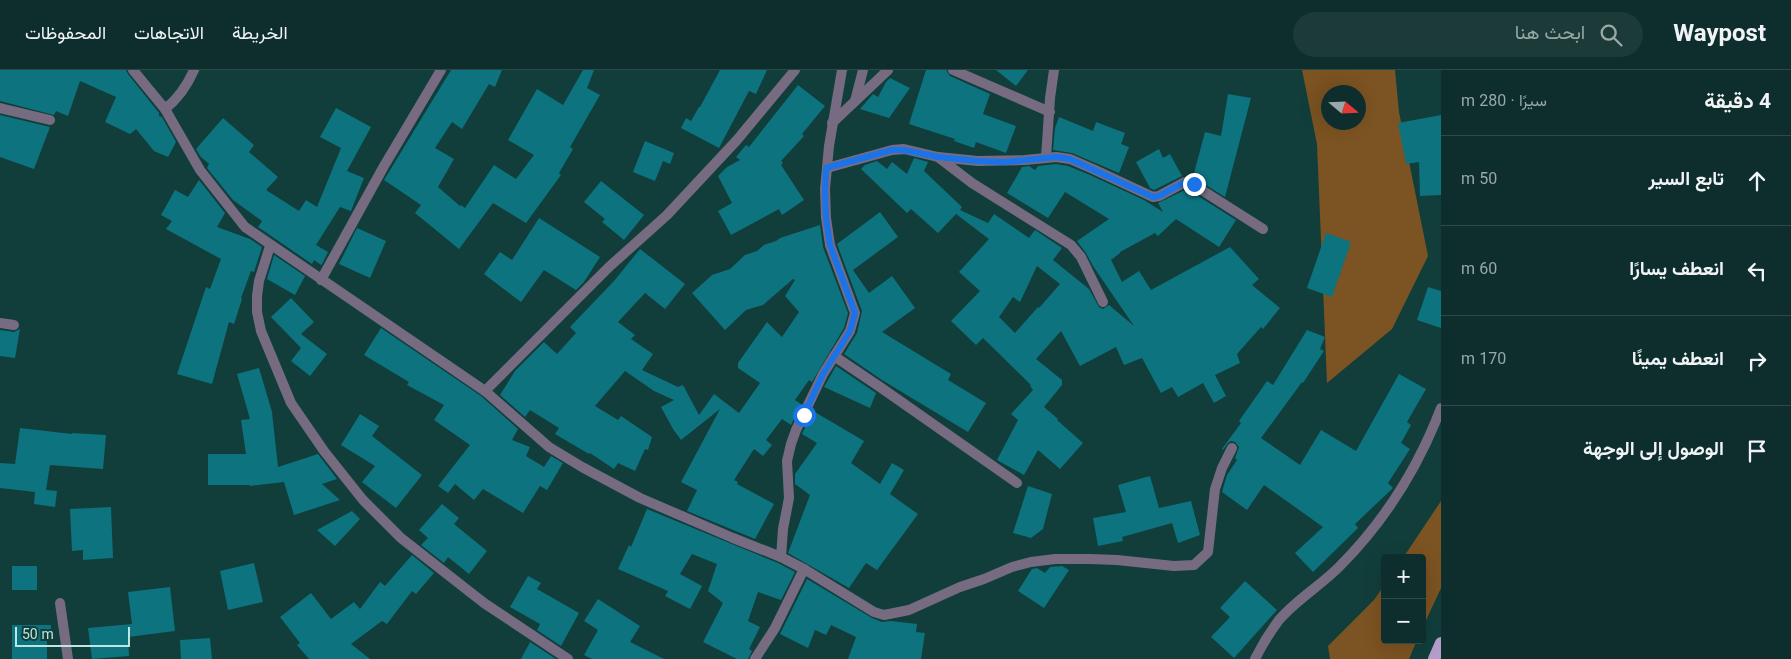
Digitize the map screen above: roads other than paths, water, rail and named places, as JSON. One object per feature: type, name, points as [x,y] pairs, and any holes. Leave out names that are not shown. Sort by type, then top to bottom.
[{"type":"main road","points":[[1434,659],[1441,643]]},
{"type":"street","points":[[133,70],[165,109],[200,170],[244,227],[485,391],[549,447],[640,498],[781,557],[874,612],[884,615],[910,610],[960,587],[1012,567],[1032,562],[1055,559],[1090,559],[1174,566],[1194,564],[1208,552],[1215,488],[1232,448]]},
{"type":"street","points":[[165,109],[176,100],[194,70]]},
{"type":"street","points":[[321,280],[384,166],[441,70]]},
{"type":"street","points":[[485,391],[609,267],[666,215],[737,140],[794,70]]},
{"type":"street","points":[[781,557],[783,529],[789,498],[787,461],[791,444],[823,374],[850,331],[855,313],[830,245],[826,218],[826,168],[842,70]]},
{"type":"street","points":[[855,102],[863,70]]},
{"type":"street","points":[[832,122],[888,70]]},
{"type":"street","points":[[953,70],[1050,112]]},
{"type":"street","points":[[1046,157],[1054,70]]},
{"type":"street","points":[[0,108],[50,120]]},
{"type":"street","points":[[826,168],[892,150],[904,150],[938,157],[978,161],[1005,162],[1046,157],[1070,159],[1153,197],[1159,196],[1185,182],[1189,182],[1263,229]]},
{"type":"street","points":[[938,157],[972,183],[1071,245],[1081,257],[1103,302]]},
{"type":"street","points":[[270,246],[259,281],[257,312],[261,331],[290,404],[363,500],[401,538],[484,603],[568,659]]},
{"type":"street","points":[[0,323],[14,325]]},
{"type":"street","points":[[834,356],[1017,482]]},
{"type":"street","points":[[1255,659],[1266,639],[1280,620],[1338,568],[1386,512],[1420,456],[1441,408]]},
{"type":"street","points":[[755,659],[775,628],[804,569]]},
{"type":"street","points":[[60,603],[68,659]]}]
